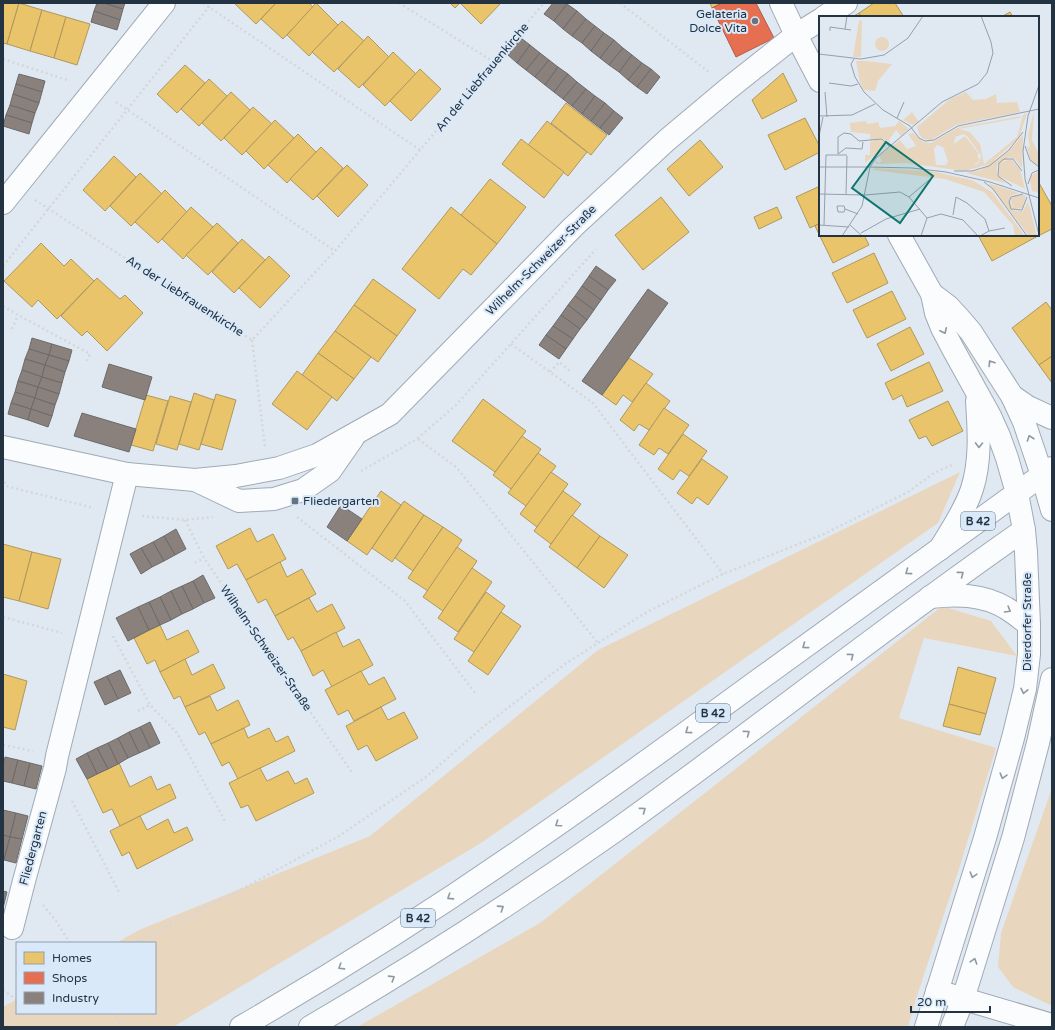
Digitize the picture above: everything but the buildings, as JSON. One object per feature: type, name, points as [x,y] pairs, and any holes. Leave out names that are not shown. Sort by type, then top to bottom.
[{"type":"main road","points":[[9,195],[164,3]]},
{"type":"main road","points":[[781,3],[819,79]]},
{"type":"main road","points":[[826,16],[846,3]]},
{"type":"main road","name":"Wilhelm-Schweizer-Straße","points":[[3,447],[127,474],[195,480],[236,476],[279,468],[318,455],[390,414],[573,227],[667,140],[796,35],[819,21]]},
{"type":"main road","name":"Dierdorfer Straße","points":[[900,236],[932,294],[936,313],[942,328],[990,416],[1008,458],[1024,530],[1029,625],[1029,654],[1025,689],[1013,738],[983,846],[926,1027]]},
{"type":"main road","name":"Dierdorfer Straße","points":[[932,294],[952,310],[971,332],[1012,396],[1047,471],[1052,509]]},
{"type":"main road","points":[[940,549],[966,505],[972,491],[975,478],[978,464],[979,426],[976,392]]},
{"type":"main road","points":[[1012,396],[1028,407],[1052,418]]},
{"type":"main road","points":[[195,480],[239,502],[274,499],[303,490],[330,471],[356,434]]},
{"type":"main road","name":"B 42","points":[[241,1027],[294,996],[402,928],[526,847],[1047,471]]},
{"type":"main road","name":"Fliedergarten","points":[[12,928],[56,762],[127,474]]},
{"type":"main road","name":"B 42","points":[[310,1027],[369,992],[497,911],[611,833],[707,764],[967,569],[1052,509]]},
{"type":"main road","points":[[930,597],[950,595],[977,597],[1006,608],[1029,625]]},
{"type":"main road","points":[[952,1027],[963,999],[1012,838],[1038,743],[1052,679]]},
{"type":"main road","points":[[937,991],[1052,1025]]},
{"type":"path","points":[[203,3],[420,150]]},
{"type":"path","points":[[3,266],[212,3]]},
{"type":"path","points":[[399,3],[494,62]]},
{"type":"path","name":"An der Liebfrauenkirche","points":[[9,195],[48,209],[252,340],[335,252],[544,3]]},
{"type":"path","points":[[620,3],[729,88]]},
{"type":"path","points":[[3,59],[95,89],[335,252]]},
{"type":"path","points":[[3,306],[90,354],[86,363]]},
{"type":"path","points":[[12,329],[18,315]]},
{"type":"path","points":[[252,340],[268,470]]},
{"type":"path","points":[[511,344],[593,404],[724,574]]},
{"type":"path","points":[[550,372],[559,362],[570,371]]},
{"type":"path","points":[[417,439],[456,468],[598,643]]},
{"type":"path","points":[[136,942],[240,890],[339,836],[426,777],[483,727],[565,664],[647,612],[724,574],[824,534],[908,492],[934,473],[954,464],[978,464]]},
{"type":"path","points":[[286,495],[290,511],[405,600],[476,694]]},
{"type":"path","name":"Wilhelm-Schweizer-Straße","points":[[184,520],[204,558],[353,774]]},
{"type":"path","points":[[195,563],[204,558]]},
{"type":"path","points":[[94,609],[111,630],[150,705],[177,733],[226,823]]},
{"type":"path","points":[[3,617],[87,639]]},
{"type":"path","points":[[138,711],[150,705]]},
{"type":"path","points":[[3,745],[56,762],[120,894]]},
{"type":"path","points":[[24,881],[56,922],[69,942]]},
{"type":"path","points":[[3,990],[16,999]]},
{"type":"path","points":[[3,1024],[18,1014]]},
{"type":"path","points":[[115,1014],[122,1027]]},
{"type":"shaded area","points":[[960,472],[938,523],[481,843],[173,1027],[3,1027],[3,1007],[16,1000],[16,1014],[156,1014],[156,942],[118,942],[139,930],[370,836],[598,650]]},
{"type":"shaded area","points":[[942,606],[991,621],[1017,656],[924,638],[899,718],[996,748],[908,1027],[357,1027],[540,923]]},
{"type":"shaded area","points":[[1052,788],[1052,1006],[1013,987],[998,967],[1001,933]]},
{"type":"place","name":"Gelateria Dolce Vita","points":[[755,21]]},
{"type":"place","name":"Fliedergarten","points":[[295,501]]}]
